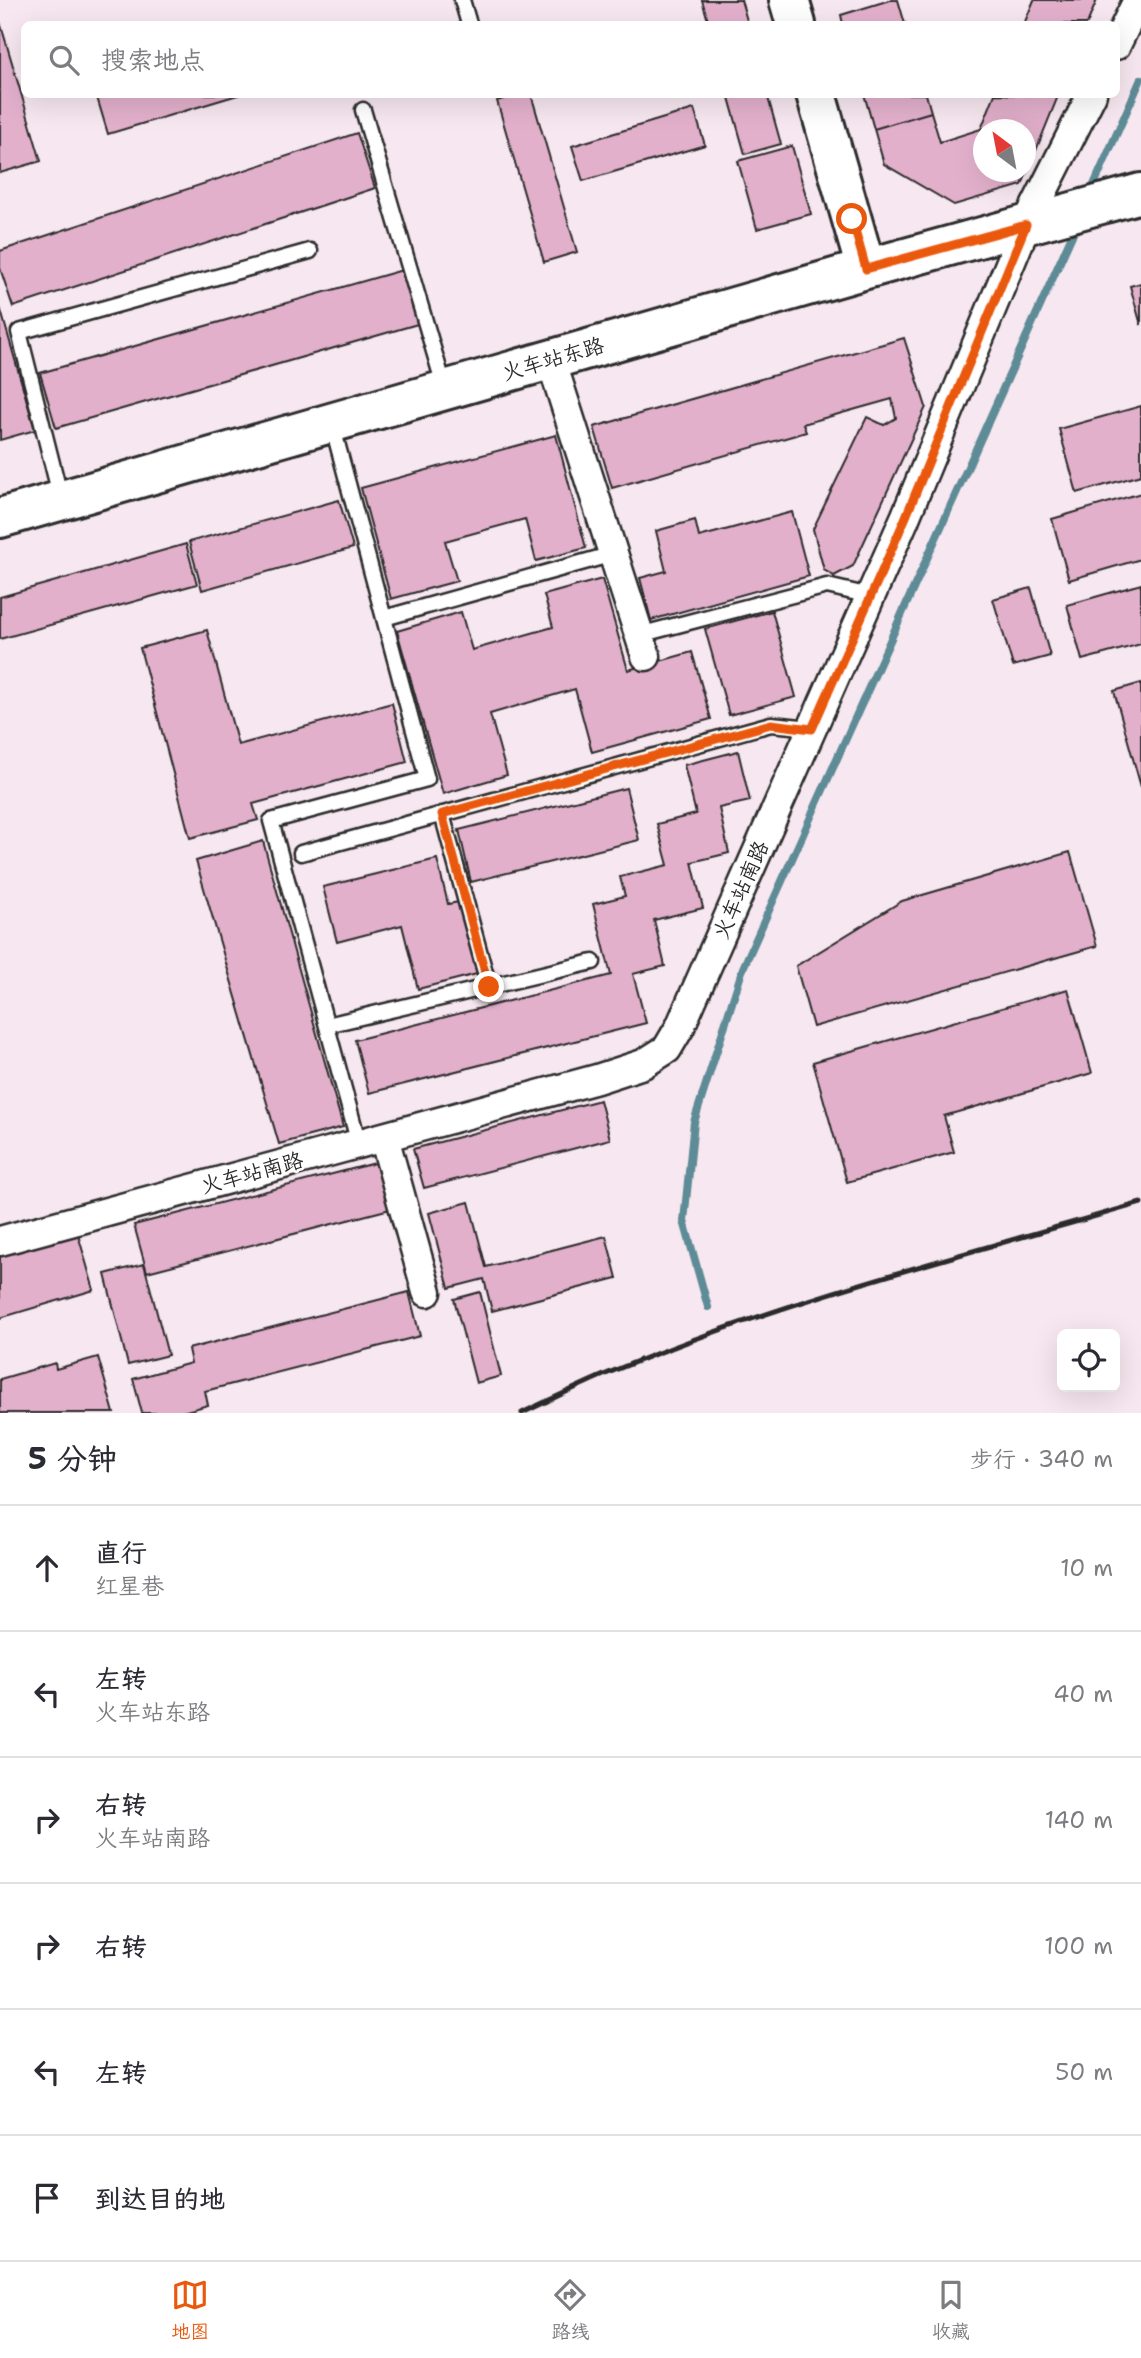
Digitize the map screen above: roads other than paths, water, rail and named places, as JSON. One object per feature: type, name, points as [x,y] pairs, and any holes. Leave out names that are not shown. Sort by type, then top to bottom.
[{"type":"main road","points":[[789,0],[795,21]]},
{"type":"main road","points":[[817,98],[866,269]]},
{"type":"main road","name":"火车站东路","points":[[0,519],[1124,197]]},
{"type":"street","points":[[1120,39],[1137,11]]},
{"type":"street","name":"火车站南路","points":[[0,1241],[597,1079],[643,1064],[667,1049],[680,1027],[1090,98]]},
{"type":"street","points":[[551,360],[642,645]]},
{"type":"street","points":[[372,1140],[427,1292]]},
{"type":"lane","points":[[462,0],[468,21]]},
{"type":"lane","points":[[363,110],[445,390]]},
{"type":"lane","points":[[62,500],[19,332],[310,251]]},
{"type":"lane","points":[[332,423],[427,779],[271,821],[327,1025],[372,1140]]},
{"type":"lane","points":[[384,618],[613,554]]},
{"type":"lane","points":[[642,645],[827,586],[870,596]]},
{"type":"lane","points":[[301,853],[771,724],[812,729]]},
{"type":"lane","points":[[442,814],[489,987]]},
{"type":"lane","points":[[327,1025],[593,962]]},
{"type":"waterway","points":[[1089,196],[1141,79]]},
{"type":"waterway","points":[[708,1307],[684,1221],[694,1122],[743,968],[1077,224]]},
{"type":"railway","points":[[522,1413],[618,1369],[746,1321],[877,1279],[1141,1203]]}]
